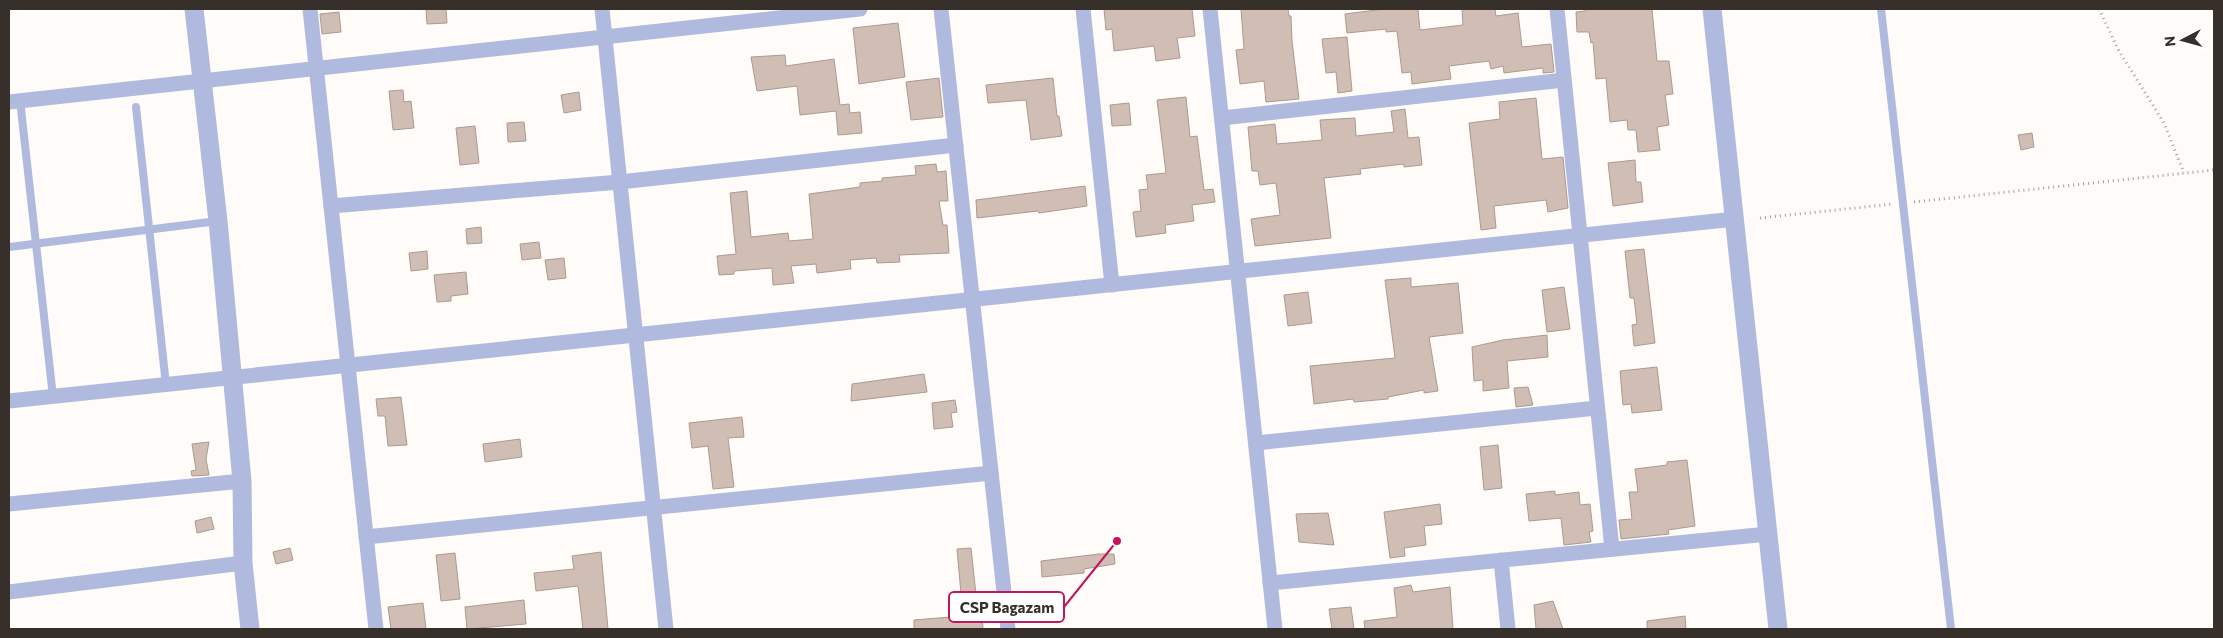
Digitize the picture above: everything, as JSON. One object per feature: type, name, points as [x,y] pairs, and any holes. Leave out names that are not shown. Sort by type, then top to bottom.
[{"type":"street","points":[[194,9],[218,221],[242,481],[243,563],[250,629]]},
{"type":"street","points":[[310,9],[376,629]]},
{"type":"street","points":[[602,9],[666,629]]},
{"type":"street","points":[[14,101],[605,36],[758,14],[860,9]]},
{"type":"street","points":[[941,9],[1008,629]]},
{"type":"street","points":[[1083,9],[1112,284]]},
{"type":"street","points":[[1210,9],[1275,629]]},
{"type":"street","points":[[1557,9],[1612,549]]},
{"type":"street","points":[[1712,9],[1778,629]]},
{"type":"street","points":[[1222,118],[1564,80]]},
{"type":"street","points":[[331,206],[620,182],[956,145]]},
{"type":"street","points":[[9,401],[1735,219]]},
{"type":"street","points":[[1256,443],[1597,408]]},
{"type":"street","points":[[366,537],[991,473]]},
{"type":"street","points":[[9,504],[242,481]]},
{"type":"street","points":[[1270,583],[1768,534]]},
{"type":"street","points":[[1501,560],[1508,629]]},
{"type":"street","points":[[9,592],[243,563]]},
{"type":"lane","points":[[1881,9],[1951,629]]},
{"type":"lane","points":[[14,101],[36,243],[53,397]]},
{"type":"lane","points":[[136,107],[166,385]]},
{"type":"lane","points":[[9,247],[218,221]]},
{"type":"path","points":[[2099,9],[2119,51],[2164,123],[2184,173]]},
{"type":"path","points":[[1760,218],[2214,170]]},
{"type":"building","points":[[426,9],[446,9],[447,23],[427,24]]},
{"type":"building","points":[[1104,9],[1192,9],[1195,36],[1177,38],[1180,58],[1156,61],[1154,46],[1114,51],[1112,29],[1106,30]]},
{"type":"building","points":[[1241,9],[1288,9],[1289,16],[1291,16],[1299,99],[1266,102],[1264,81],[1240,84],[1236,50],[1244,49]]},
{"type":"building","points":[[1384,9],[1418,9],[1420,30],[1463,25],[1462,9],[1495,9],[1496,16],[1518,13],[1522,47],[1551,44],[1554,72],[1543,73],[1543,68],[1504,73],[1503,66],[1491,69],[1489,61],[1449,66],[1451,79],[1412,84],[1411,72],[1402,73],[1397,31],[1386,32],[1386,29],[1347,33],[1345,14]]},
{"type":"building","points":[[1585,9],[1652,9],[1657,61],[1669,61],[1673,94],[1665,95],[1669,125],[1657,127],[1660,150],[1638,152],[1636,130],[1628,130],[1627,120],[1610,122],[1606,78],[1596,79],[1593,42],[1591,43],[1589,32],[1577,32],[1576,12],[1585,11]]},
{"type":"building","points":[[339,12],[341,32],[322,34],[320,14]]},
{"type":"building","points":[[898,23],[905,77],[859,84],[853,28]]},
{"type":"building","points":[[1347,37],[1352,91],[1338,93],[1336,72],[1326,73],[1322,39]]},
{"type":"building","points":[[785,55],[786,66],[834,59],[840,105],[849,104],[850,113],[860,112],[862,133],[838,135],[836,111],[800,115],[797,86],[757,91],[751,57]]},
{"type":"building","points":[[939,78],[943,117],[911,120],[906,82]]},
{"type":"building","points":[[1053,78],[1057,116],[1059,116],[1062,136],[1031,140],[1026,100],[988,103],[986,85]]},
{"type":"building","points":[[403,90],[404,102],[411,101],[414,128],[393,130],[389,91]]},
{"type":"building","points":[[579,92],[581,110],[564,113],[561,95]]},
{"type":"building","points":[[1186,97],[1190,137],[1197,136],[1204,190],[1213,189],[1215,202],[1192,205],[1194,221],[1165,225],[1166,233],[1136,237],[1133,212],[1141,211],[1139,190],[1148,189],[1146,175],[1166,173],[1157,100]]},
{"type":"building","points":[[1536,98],[1542,159],[1563,157],[1568,208],[1548,212],[1546,200],[1494,206],[1496,228],[1481,230],[1469,123],[1500,119],[1499,102]]},
{"type":"building","points":[[1129,103],[1131,125],[1112,126],[1110,105]]},
{"type":"building","points":[[1405,109],[1408,138],[1419,137],[1422,165],[1404,167],[1404,164],[1360,169],[1361,174],[1324,178],[1331,238],[1255,246],[1251,219],[1280,215],[1276,183],[1260,185],[1258,171],[1252,171],[1248,127],[1275,124],[1277,144],[1322,140],[1320,120],[1355,118],[1356,136],[1394,132],[1391,111]]},
{"type":"building","points":[[524,122],[526,141],[508,142],[507,123]]},
{"type":"building","points":[[475,126],[479,163],[460,165],[456,128]]},
{"type":"building","points":[[2032,133],[2034,147],[2021,150],[2018,135]]},
{"type":"building","points":[[1635,160],[1636,182],[1641,182],[1643,202],[1613,206],[1608,163]]},
{"type":"building","points":[[936,164],[937,172],[946,171],[948,201],[939,201],[943,225],[947,225],[949,253],[899,255],[900,262],[877,263],[876,258],[850,260],[851,269],[817,273],[816,264],[791,266],[794,283],[773,285],[772,268],[734,271],[734,274],[719,275],[717,256],[736,254],[730,193],[747,191],[751,237],[788,233],[789,241],[813,239],[809,194],[860,187],[860,183],[882,181],[882,178],[916,175],[915,166]]},
{"type":"building","points":[[1085,186],[1087,206],[1039,213],[1038,211],[977,218],[976,200]]},
{"type":"building","points":[[481,227],[482,243],[467,244],[466,229]]},
{"type":"building","points":[[539,242],[541,258],[522,260],[520,244]]},
{"type":"building","points":[[1644,249],[1655,343],[1634,346],[1632,325],[1637,324],[1634,298],[1630,298],[1625,251]]},
{"type":"building","points":[[427,251],[428,269],[411,271],[409,253]]},
{"type":"building","points":[[564,258],[566,278],[548,280],[545,260]]},
{"type":"building","points":[[466,272],[468,294],[451,296],[451,301],[437,302],[434,275]]},
{"type":"building","points":[[1411,278],[1411,287],[1458,283],[1463,333],[1429,337],[1438,391],[1424,393],[1424,390],[1388,397],[1388,399],[1354,402],[1353,399],[1314,404],[1310,366],[1395,358],[1385,280]]},
{"type":"building","points":[[1564,287],[1570,329],[1547,332],[1542,290]]},
{"type":"building","points":[[1308,292],[1312,323],[1288,326],[1284,295]]},
{"type":"building","points":[[1547,335],[1548,357],[1507,361],[1509,388],[1483,391],[1483,380],[1474,381],[1472,347],[1503,340]]},
{"type":"building","points":[[1657,367],[1662,410],[1632,413],[1631,404],[1623,405],[1620,371]]},
{"type":"building","points":[[924,374],[927,392],[851,401],[852,384]]},
{"type":"building","points":[[1528,387],[1533,405],[1516,407],[1514,388]]},
{"type":"building","points":[[401,397],[407,445],[388,446],[385,416],[378,416],[376,399]]},
{"type":"building","points":[[955,400],[957,412],[951,413],[953,427],[934,429],[932,403]]},
{"type":"building","points":[[742,417],[744,437],[728,438],[734,487],[713,489],[708,446],[692,448],[689,423]]},
{"type":"building","points":[[520,439],[522,457],[485,462],[483,444]]},
{"type":"building","points":[[209,442],[206,459],[209,475],[192,476],[191,471],[196,470],[192,444]]},
{"type":"building","points":[[1498,445],[1502,488],[1484,490],[1480,447]]},
{"type":"building","points":[[1687,460],[1695,526],[1668,530],[1669,534],[1621,539],[1619,520],[1632,519],[1629,492],[1638,492],[1635,469],[1667,465],[1667,462]]},
{"type":"building","points":[[1555,491],[1555,495],[1579,492],[1580,505],[1590,504],[1593,531],[1589,532],[1591,542],[1564,545],[1561,518],[1529,521],[1526,494]]},
{"type":"building","points":[[1440,504],[1442,524],[1424,526],[1426,545],[1404,548],[1405,556],[1390,558],[1384,512]]},
{"type":"building","points":[[1328,513],[1334,545],[1299,542],[1296,514]]},
{"type":"building","points":[[211,517],[214,529],[197,533],[195,521]]},
{"type":"building","points":[[290,548],[293,560],[276,564],[273,552]]},
{"type":"building","points":[[971,548],[978,613],[982,612],[983,629],[914,629],[914,620],[963,616],[957,549]]},
{"type":"building","points":[[601,552],[608,629],[583,629],[578,586],[536,591],[534,573],[574,569],[572,556]]},
{"type":"building","points":[[455,553],[460,599],[441,601],[436,555]]},
{"type":"building","points":[[1114,554],[1115,564],[1084,569],[1084,573],[1042,577],[1041,561]]},
{"type":"building","points":[[1411,585],[1413,592],[1450,587],[1453,629],[1365,629],[1364,621],[1397,617],[1394,588]]},
{"type":"building","points":[[524,600],[526,624],[467,629],[465,607]]},
{"type":"building","points":[[1553,601],[1563,629],[1536,629],[1534,605]]},
{"type":"building","points":[[423,603],[426,629],[391,629],[388,607]]},
{"type":"building","points":[[1351,607],[1354,629],[1332,629],[1329,609]]},
{"type":"building","points":[[1685,616],[1686,629],[1647,629],[1647,621]]},
{"type":"place","name":"CSP Bagazam","points":[[1117,541]]}]
